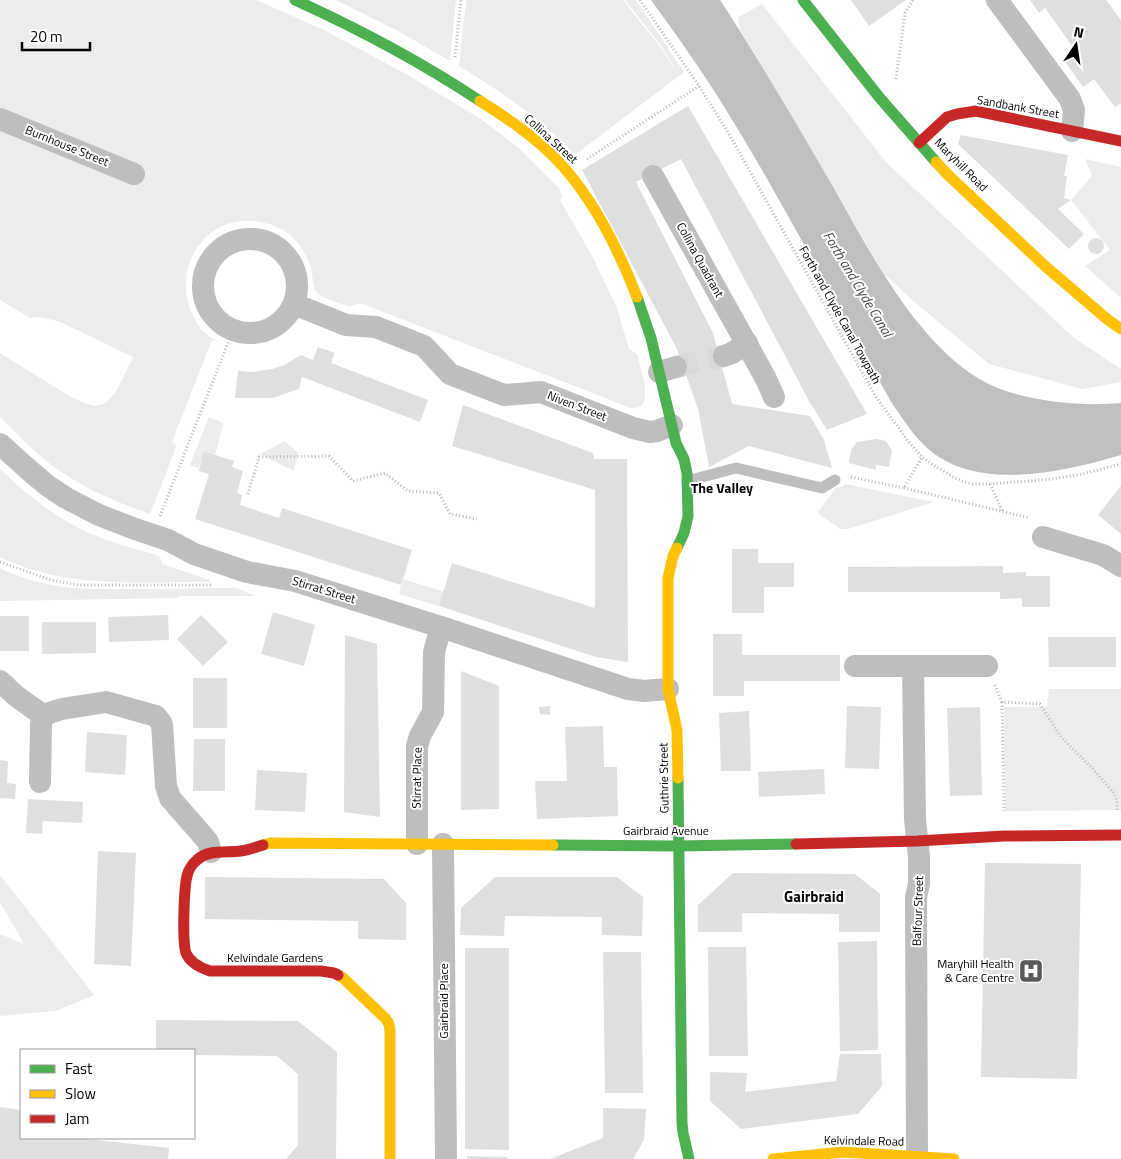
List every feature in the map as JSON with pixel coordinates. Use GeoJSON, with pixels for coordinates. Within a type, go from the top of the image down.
{"type":"FeatureCollection","features":[{"type":"Feature","properties":{"kind":"street","name":"Collina Street"},"geometry":{"type":"LineString","coordinates":[[295,0],[398,50],[465,90],[514,124],[550,154],[567,172],[596,213],[621,261],[668,370],[669,414]]}},
{"type":"Feature","properties":{"kind":"street","name":"Maryhill Road"},"geometry":{"type":"LineString","coordinates":[[802,0],[879,97],[947,174],[1045,266],[1121,329]]}},
{"type":"Feature","properties":{"kind":"street"},"geometry":{"type":"LineString","coordinates":[[996,0],[1070,99],[1074,110],[1072,131]]}},
{"type":"Feature","properties":{"kind":"street","name":"Sandbank Street"},"geometry":{"type":"LineString","coordinates":[[919,143],[947,118],[956,114],[976,111],[1121,141]]}},
{"type":"Feature","properties":{"kind":"street","name":"Burnhouse Street"},"geometry":{"type":"LineString","coordinates":[[0,119],[134,174]]}},
{"type":"Feature","properties":{"kind":"street","name":"Collina Quadrant"},"geometry":{"type":"LineString","coordinates":[[653,176],[747,344],[774,397]]}},
{"type":"Feature","properties":{"kind":"street"},"geometry":{"type":"LineString","coordinates":[[247,239],[259,240],[274,245],[289,258],[296,273],[297,289],[294,304],[283,320],[267,330],[248,334],[233,330],[220,323],[210,312],[204,298],[205,271],[210,260],[221,249],[232,243],[247,239]]}},
{"type":"Feature","properties":{"kind":"street","name":"Niven Street"},"geometry":{"type":"LineString","coordinates":[[294,304],[346,326],[376,327],[424,346],[450,374],[504,395],[541,392],[633,428],[650,432],[657,431],[669,414]]}},
{"type":"Feature","properties":{"kind":"street"},"geometry":{"type":"LineString","coordinates":[[724,356],[747,344]]}},
{"type":"Feature","properties":{"kind":"street","name":"Guthrie Street"},"geometry":{"type":"LineString","coordinates":[[669,414],[676,443],[685,464],[688,481],[687,524],[671,562],[668,578],[668,689],[670,705],[677,728],[682,1123],[689,1159]]}},
{"type":"Feature","properties":{"kind":"street","name":"Stirrat Street"},"geometry":{"type":"LineString","coordinates":[[0,444],[48,486],[66,498],[99,515],[168,540],[194,554],[252,573],[289,579],[628,689],[644,691],[668,689]]}},
{"type":"Feature","properties":{"kind":"street"},"geometry":{"type":"LineString","coordinates":[[1044,537],[1086,549],[1121,566]]}},
{"type":"Feature","properties":{"kind":"street","name":"Stirrat Place"},"geometry":{"type":"LineString","coordinates":[[417,844],[417,746],[420,736],[433,712],[434,652],[441,627]]}},
{"type":"Feature","properties":{"kind":"street"},"geometry":{"type":"LineString","coordinates":[[855,666],[987,666]]}},
{"type":"Feature","properties":{"kind":"street","name":"Balfour Street"},"geometry":{"type":"LineString","coordinates":[[913,666],[915,810],[920,872],[916,897],[917,1156]]}},
{"type":"Feature","properties":{"kind":"street"},"geometry":{"type":"LineString","coordinates":[[0,681],[16,696],[44,716]]}},
{"type":"Feature","properties":{"kind":"street"},"geometry":{"type":"LineString","coordinates":[[40,782],[41,724],[44,716],[49,713],[106,702],[156,716],[162,724],[168,795],[208,842],[211,852]]}},
{"type":"Feature","properties":{"kind":"street","name":"Gairbraid Avenue"},"geometry":{"type":"LineString","coordinates":[[211,852],[241,851],[270,843],[678,846],[917,841],[1004,836],[1119,835]]}},
{"type":"Feature","properties":{"kind":"street","name":"Gairbraid Place"},"geometry":{"type":"LineString","coordinates":[[443,844],[446,1159]]}},
{"type":"Feature","properties":{"kind":"street","name":"Kelvindale Gardens"},"geometry":{"type":"LineString","coordinates":[[211,852],[194,863],[187,876],[184,942],[187,954],[198,966],[210,971],[334,973],[349,983],[382,1014],[389,1024],[390,1031],[390,1159]]}},
{"type":"Feature","properties":{"kind":"street","name":"Kelvindale Road"},"geometry":{"type":"LineString","coordinates":[[774,1159],[843,1152],[954,1159]]}},
{"type":"Feature","properties":{"kind":"lane"},"geometry":{"type":"LineString","coordinates":[[688,481],[736,468],[822,488],[835,480]]}},
{"type":"Feature","properties":{"kind":"path"},"geometry":{"type":"LineString","coordinates":[[447,79],[454,64],[461,0]]}},
{"type":"Feature","properties":{"kind":"path","name":"Forth and Clyde Canal Towpath"},"geometry":{"type":"LineString","coordinates":[[640,0],[699,86],[729,134],[876,397],[922,457],[934,466],[962,481],[973,484],[1052,480],[1121,464]]}},
{"type":"Feature","properties":{"kind":"path"},"geometry":{"type":"LineString","coordinates":[[896,79],[905,13],[913,0]]}},
{"type":"Feature","properties":{"kind":"path"},"geometry":{"type":"LineString","coordinates":[[567,172],[699,86]]}},
{"type":"Feature","properties":{"kind":"path"},"geometry":{"type":"LineString","coordinates":[[152,535],[233,330]]}},
{"type":"Feature","properties":{"kind":"path"},"geometry":{"type":"LineString","coordinates":[[248,494],[259,457],[329,456],[353,481],[385,474],[408,491],[439,493],[450,514],[477,519]]}},
{"type":"Feature","properties":{"kind":"path"},"geometry":{"type":"LineString","coordinates":[[904,488],[922,457]]}},
{"type":"Feature","properties":{"kind":"path"},"geometry":{"type":"LineString","coordinates":[[835,480],[842,475],[1045,522],[1044,537]]}},
{"type":"Feature","properties":{"kind":"path"},"geometry":{"type":"LineString","coordinates":[[990,484],[1003,512]]}},
{"type":"Feature","properties":{"kind":"path"},"geometry":{"type":"LineString","coordinates":[[0,562],[51,580],[87,586],[229,586],[238,569]]}},
{"type":"Feature","properties":{"kind":"path"},"geometry":{"type":"LineString","coordinates":[[987,666],[1002,702],[1004,836]]}},
{"type":"Feature","properties":{"kind":"path"},"geometry":{"type":"LineString","coordinates":[[1002,702],[1040,704],[1061,737],[1114,793],[1117,801],[1119,835]]}},
{"type":"Feature","properties":{"kind":"shaded area"},"geometry":{"type":"Polygon","coordinates":[[[0,0],[256,0],[324,30],[406,74],[481,119],[520,149],[560,189],[562,196],[560,200],[591,254],[617,308],[629,349],[637,354],[645,387],[643,402],[639,407],[631,408],[360,303],[349,307],[324,297],[316,291],[311,268],[302,248],[290,235],[261,222],[241,221],[223,225],[209,235],[197,248],[189,263],[186,281],[187,299],[194,318],[204,332],[218,341],[212,340],[172,442],[177,445],[150,514],[103,496],[70,478],[36,452],[0,417],[0,353],[71,397],[95,406],[104,404],[117,390],[133,357],[60,322],[34,317],[30,318],[0,300],[0,0]]]}},
{"type":"Feature","properties":{"kind":"shaded area"},"geometry":{"type":"Polygon","coordinates":[[[336,0],[456,0],[450,61],[400,32],[336,0]]]}},
{"type":"Feature","properties":{"kind":"shaded area"},"geometry":{"type":"Polygon","coordinates":[[[466,0],[623,0],[661,48],[678,74],[662,47],[625,0],[636,0],[684,72],[575,155],[549,129],[520,106],[459,66],[466,0]]]}},
{"type":"Feature","properties":{"kind":"shaded area"},"geometry":{"type":"Polygon","coordinates":[[[762,4],[886,162],[1074,338],[1121,369],[1121,382],[1082,389],[989,364],[884,274],[740,30],[738,17],[762,4]]]}},
{"type":"Feature","properties":{"kind":"shaded area"},"geometry":{"type":"Polygon","coordinates":[[[1085,159],[1121,167],[1121,298],[1085,266],[1110,250],[1071,200],[1092,176],[1085,159]]]}},
{"type":"Feature","properties":{"kind":"shaded area"},"geometry":{"type":"Polygon","coordinates":[[[209,417],[223,423],[215,455],[203,451],[199,468],[190,465],[209,417]]]}},
{"type":"Feature","properties":{"kind":"shaded area"},"geometry":{"type":"Polygon","coordinates":[[[285,441],[298,453],[294,471],[260,454],[285,441]]]}},
{"type":"Feature","properties":{"kind":"shaded area"},"geometry":{"type":"Polygon","coordinates":[[[0,469],[39,503],[72,524],[101,538],[159,556],[162,564],[210,580],[210,582],[129,583],[76,579],[25,567],[0,557],[0,469]]]}},
{"type":"Feature","properties":{"kind":"shaded area"},"geometry":{"type":"Polygon","coordinates":[[[845,484],[934,502],[848,529],[841,529],[817,513],[836,488],[842,487],[845,484]]]}},
{"type":"Feature","properties":{"kind":"shaded area"},"geometry":{"type":"Polygon","coordinates":[[[0,568],[35,581],[69,588],[237,588],[255,596],[0,601],[0,568]]]}},
{"type":"Feature","properties":{"kind":"shaded area"},"geometry":{"type":"Polygon","coordinates":[[[403,579],[444,592],[439,606],[399,594],[403,579]]]}},
{"type":"Feature","properties":{"kind":"shaded area"},"geometry":{"type":"Polygon","coordinates":[[[1049,689],[1121,689],[1121,810],[1005,811],[1004,707],[1047,707],[1049,689]]]}},
{"type":"Feature","properties":{"kind":"shaded area"},"geometry":{"type":"Polygon","coordinates":[[[0,875],[94,995],[56,1011],[0,1016],[0,934],[24,944],[0,902],[0,875]]]}},
{"type":"Feature","properties":{"kind":"water","name":"Forth and Clyde Canal"},"geometry":{"type":"Polygon","coordinates":[[[651,0],[720,0],[828,178],[875,261],[893,289],[933,341],[956,362],[981,380],[1012,393],[1030,398],[1068,403],[1121,403],[1121,455],[1047,472],[1020,475],[994,474],[969,470],[946,461],[926,447],[912,432],[893,405],[726,110],[651,0]]]}},
{"type":"Feature","properties":{"kind":"building"},"geometry":{"type":"Polygon","coordinates":[[[851,0],[906,0],[869,26],[851,0]]]}},
{"type":"Feature","properties":{"kind":"building"},"geometry":{"type":"Polygon","coordinates":[[[1030,0],[1106,0],[1121,20],[1121,103],[1115,107],[1094,79],[1083,87],[1063,59],[1075,50],[1045,8],[1039,13],[1030,0]]]}},
{"type":"Feature","properties":{"kind":"building"},"geometry":{"type":"Polygon","coordinates":[[[688,106],[867,414],[827,430],[809,401],[681,159],[636,182],[713,333],[732,404],[810,416],[824,440],[832,468],[749,446],[709,467],[698,409],[677,349],[582,170],[688,106]]]}},
{"type":"Feature","properties":{"kind":"building"},"geometry":{"type":"Polygon","coordinates":[[[961,135],[1068,155],[1064,176],[1067,176],[1064,198],[1071,200],[1058,209],[1084,234],[1069,249],[958,144],[961,135]]]}},
{"type":"Feature","properties":{"kind":"building"},"geometry":{"type":"Polygon","coordinates":[[[1096,238],[1104,246],[1096,254],[1088,246],[1096,238]]]}},
{"type":"Feature","properties":{"kind":"building"},"geometry":{"type":"Polygon","coordinates":[[[318,347],[335,353],[331,363],[428,400],[420,422],[302,377],[299,389],[272,398],[235,398],[238,371],[252,372],[272,369],[284,365],[301,355],[313,360],[318,347]]]}},
{"type":"Feature","properties":{"kind":"building"},"geometry":{"type":"Polygon","coordinates":[[[463,405],[593,453],[594,459],[627,459],[628,662],[596,657],[439,606],[452,563],[595,608],[595,490],[452,446],[463,405]]]}},
{"type":"Feature","properties":{"kind":"building"},"geometry":{"type":"Polygon","coordinates":[[[876,439],[886,441],[892,451],[889,467],[876,465],[876,470],[849,463],[851,450],[857,442],[876,439]]]}},
{"type":"Feature","properties":{"kind":"building"},"geometry":{"type":"Polygon","coordinates":[[[203,451],[234,461],[232,467],[243,471],[237,493],[242,495],[240,505],[279,518],[282,508],[412,550],[401,585],[195,519],[209,474],[199,471],[203,451]]]}},
{"type":"Feature","properties":{"kind":"building"},"geometry":{"type":"Polygon","coordinates":[[[1121,486],[1121,534],[1098,515],[1121,486]]]}},
{"type":"Feature","properties":{"kind":"building"},"geometry":{"type":"Polygon","coordinates":[[[732,549],[758,549],[758,563],[794,563],[794,587],[764,587],[764,613],[732,613],[732,549]]]}},
{"type":"Feature","properties":{"kind":"building"},"geometry":{"type":"Polygon","coordinates":[[[1003,566],[1003,573],[1026,572],[1026,576],[1050,576],[1050,607],[1022,607],[1022,598],[1000,599],[1000,592],[848,592],[848,567],[1003,566]]]}},
{"type":"Feature","properties":{"kind":"building"},"geometry":{"type":"Polygon","coordinates":[[[273,612],[315,625],[304,666],[261,654],[273,612]]]}},
{"type":"Feature","properties":{"kind":"building"},"geometry":{"type":"Polygon","coordinates":[[[168,615],[169,640],[109,642],[108,617],[168,615]]]}},
{"type":"Feature","properties":{"kind":"building"},"geometry":{"type":"Polygon","coordinates":[[[201,615],[228,642],[203,666],[177,639],[201,615]]]}},
{"type":"Feature","properties":{"kind":"building"},"geometry":{"type":"Polygon","coordinates":[[[0,616],[29,616],[29,651],[0,651],[0,616]]]}},
{"type":"Feature","properties":{"kind":"building"},"geometry":{"type":"Polygon","coordinates":[[[42,622],[96,622],[96,653],[42,654],[42,622]]]}},
{"type":"Feature","properties":{"kind":"building"},"geometry":{"type":"Polygon","coordinates":[[[713,634],[742,634],[742,655],[840,655],[840,681],[744,681],[744,696],[713,696],[713,634]]]}},
{"type":"Feature","properties":{"kind":"building"},"geometry":{"type":"Polygon","coordinates":[[[345,635],[377,644],[380,817],[344,812],[345,635]]]}},
{"type":"Feature","properties":{"kind":"building"},"geometry":{"type":"Polygon","coordinates":[[[1048,637],[1116,637],[1116,667],[1049,667],[1048,637]]]}},
{"type":"Feature","properties":{"kind":"building"},"geometry":{"type":"Polygon","coordinates":[[[461,671],[499,686],[499,809],[461,810],[461,671]]]}},
{"type":"Feature","properties":{"kind":"building"},"geometry":{"type":"Polygon","coordinates":[[[193,678],[227,678],[227,728],[193,728],[193,678]]]}},
{"type":"Feature","properties":{"kind":"building"},"geometry":{"type":"Polygon","coordinates":[[[550,706],[550,715],[540,714],[539,707],[550,706]]]}},
{"type":"Feature","properties":{"kind":"building"},"geometry":{"type":"Polygon","coordinates":[[[847,706],[881,707],[879,769],[845,768],[847,706]]]}},
{"type":"Feature","properties":{"kind":"building"},"geometry":{"type":"Polygon","coordinates":[[[980,707],[982,795],[950,796],[947,708],[980,707]]]}},
{"type":"Feature","properties":{"kind":"building"},"geometry":{"type":"Polygon","coordinates":[[[749,711],[751,771],[721,771],[719,713],[749,711]]]}},
{"type":"Feature","properties":{"kind":"building"},"geometry":{"type":"Polygon","coordinates":[[[603,726],[604,767],[617,767],[618,816],[537,819],[535,781],[567,781],[565,727],[603,726]]]}},
{"type":"Feature","properties":{"kind":"building"},"geometry":{"type":"Polygon","coordinates":[[[87,732],[127,735],[125,775],[85,772],[87,732]]]}},
{"type":"Feature","properties":{"kind":"building"},"geometry":{"type":"Polygon","coordinates":[[[194,739],[225,739],[225,791],[193,791],[194,739]]]}},
{"type":"Feature","properties":{"kind":"building"},"geometry":{"type":"Polygon","coordinates":[[[0,760],[8,761],[7,783],[16,784],[15,799],[0,798],[0,760]]]}},
{"type":"Feature","properties":{"kind":"building"},"geometry":{"type":"Polygon","coordinates":[[[824,769],[825,794],[759,797],[758,772],[824,769]]]}},
{"type":"Feature","properties":{"kind":"building"},"geometry":{"type":"Polygon","coordinates":[[[257,770],[307,773],[305,812],[255,810],[257,770]]]}},
{"type":"Feature","properties":{"kind":"building"},"geometry":{"type":"Polygon","coordinates":[[[28,799],[83,802],[82,823],[43,821],[42,834],[26,833],[28,799]]]}},
{"type":"Feature","properties":{"kind":"building"},"geometry":{"type":"Polygon","coordinates":[[[98,851],[136,853],[131,966],[94,964],[98,851]]]}},
{"type":"Feature","properties":{"kind":"building","name":"Maryhill Health & Care Centre"},"geometry":{"type":"Polygon","coordinates":[[[985,863],[1081,864],[1077,1079],[981,1077],[985,863]]]}},
{"type":"Feature","properties":{"kind":"building"},"geometry":{"type":"Polygon","coordinates":[[[733,873],[855,874],[880,894],[880,932],[839,932],[839,914],[742,913],[742,932],[698,932],[698,905],[733,873]]]}},
{"type":"Feature","properties":{"kind":"building"},"geometry":{"type":"Polygon","coordinates":[[[205,877],[384,879],[406,903],[406,940],[358,939],[358,921],[205,919],[205,877]]]}},
{"type":"Feature","properties":{"kind":"building"},"geometry":{"type":"Polygon","coordinates":[[[495,877],[617,877],[643,897],[642,936],[602,935],[602,917],[505,916],[504,936],[460,935],[461,908],[495,877]]]}},
{"type":"Feature","properties":{"kind":"building"},"geometry":{"type":"Polygon","coordinates":[[[877,941],[878,1050],[840,1051],[838,942],[877,941]]]}},
{"type":"Feature","properties":{"kind":"building"},"geometry":{"type":"Polygon","coordinates":[[[708,947],[746,947],[748,1056],[709,1056],[708,947]]]}},
{"type":"Feature","properties":{"kind":"building"},"geometry":{"type":"Polygon","coordinates":[[[465,948],[509,948],[509,1150],[465,1149],[465,948]]]}},
{"type":"Feature","properties":{"kind":"building"},"geometry":{"type":"Polygon","coordinates":[[[603,952],[641,952],[643,1093],[605,1093],[603,952]]]}},
{"type":"Feature","properties":{"kind":"building"},"geometry":{"type":"Polygon","coordinates":[[[156,1020],[298,1021],[337,1052],[336,1159],[286,1159],[298,1145],[298,1074],[277,1056],[195,1055],[195,1049],[156,1049],[156,1020]]]}},
{"type":"Feature","properties":{"kind":"building"},"geometry":{"type":"Polygon","coordinates":[[[840,1054],[881,1054],[882,1086],[858,1114],[741,1129],[710,1101],[710,1072],[747,1073],[745,1092],[836,1081],[840,1054]]]}},
{"type":"Feature","properties":{"kind":"building"},"geometry":{"type":"Polygon","coordinates":[[[0,1107],[20,1110],[20,1139],[88,1139],[169,1148],[168,1159],[0,1159],[0,1107]]]}},
{"type":"Feature","properties":{"kind":"building"},"geometry":{"type":"Polygon","coordinates":[[[603,1108],[646,1109],[644,1140],[633,1159],[550,1159],[603,1138],[603,1108]]]}},
{"type":"Feature","properties":{"kind":"building"},"geometry":{"type":"Polygon","coordinates":[[[467,1156],[507,1157],[507,1159],[467,1159],[467,1156]]]}},
{"type":"Feature","properties":{"kind":"tunnel"},"geometry":{"type":"LineString","coordinates":[[676,367],[724,356]]}},
{"type":"Feature","properties":{"kind":"traffic: fast"},"geometry":{"type":"LineString","coordinates":[[295,0],[389,47],[480,101]]}},
{"type":"Feature","properties":{"kind":"traffic: fast"},"geometry":{"type":"LineString","coordinates":[[803,0],[879,97],[936,162]]}},
{"type":"Feature","properties":{"kind":"traffic: fast"},"geometry":{"type":"LineString","coordinates":[[637,297],[651,338],[676,443],[684,459],[687,473],[688,516],[684,533],[677,548]]}},
{"type":"Feature","properties":{"kind":"traffic: fast"},"geometry":{"type":"LineString","coordinates":[[678,778],[682,1123],[689,1159]]}},
{"type":"Feature","properties":{"kind":"traffic: fast"},"geometry":{"type":"LineString","coordinates":[[553,845],[678,846],[796,844]]}},
{"type":"Feature","properties":{"kind":"traffic: slow"},"geometry":{"type":"LineString","coordinates":[[480,101],[510,121],[548,151],[582,190],[613,242],[637,297]]}},
{"type":"Feature","properties":{"kind":"traffic: slow"},"geometry":{"type":"LineString","coordinates":[[936,162],[1045,266],[1121,329]]}},
{"type":"Feature","properties":{"kind":"traffic: slow"},"geometry":{"type":"LineString","coordinates":[[677,548],[673,556],[668,578],[668,689],[677,730],[678,778]]}},
{"type":"Feature","properties":{"kind":"traffic: slow"},"geometry":{"type":"LineString","coordinates":[[263,845],[270,843],[553,845]]}},
{"type":"Feature","properties":{"kind":"traffic: slow"},"geometry":{"type":"LineString","coordinates":[[338,975],[386,1019],[389,1024],[390,1159]]}},
{"type":"Feature","properties":{"kind":"traffic: slow"},"geometry":{"type":"LineString","coordinates":[[773,1159],[843,1152],[954,1159]]}},
{"type":"Feature","properties":{"kind":"traffic: jam"},"geometry":{"type":"LineString","coordinates":[[919,143],[947,117],[976,111],[1121,141]]}},
{"type":"Feature","properties":{"kind":"traffic: jam"},"geometry":{"type":"LineString","coordinates":[[796,844],[917,841],[1004,836],[1121,835]]}},
{"type":"Feature","properties":{"kind":"traffic: jam"},"geometry":{"type":"LineString","coordinates":[[263,845],[244,851],[207,854],[195,862],[189,870],[184,903],[184,938],[188,957],[196,965],[210,971],[321,971],[338,975]]}},
{"type":"Feature","properties":{"kind":"place","name":"Maryhill Health & Care Centre"},"geometry":{"type":"Point","coordinates":[1031,971]}},
{"type":"Feature","properties":{"kind":"district","name":"The Valley"},"geometry":{"type":"Point","coordinates":[722,488]}},
{"type":"Feature","properties":{"kind":"district","name":"Gairbraid"},"geometry":{"type":"Point","coordinates":[814,897]}}]}
